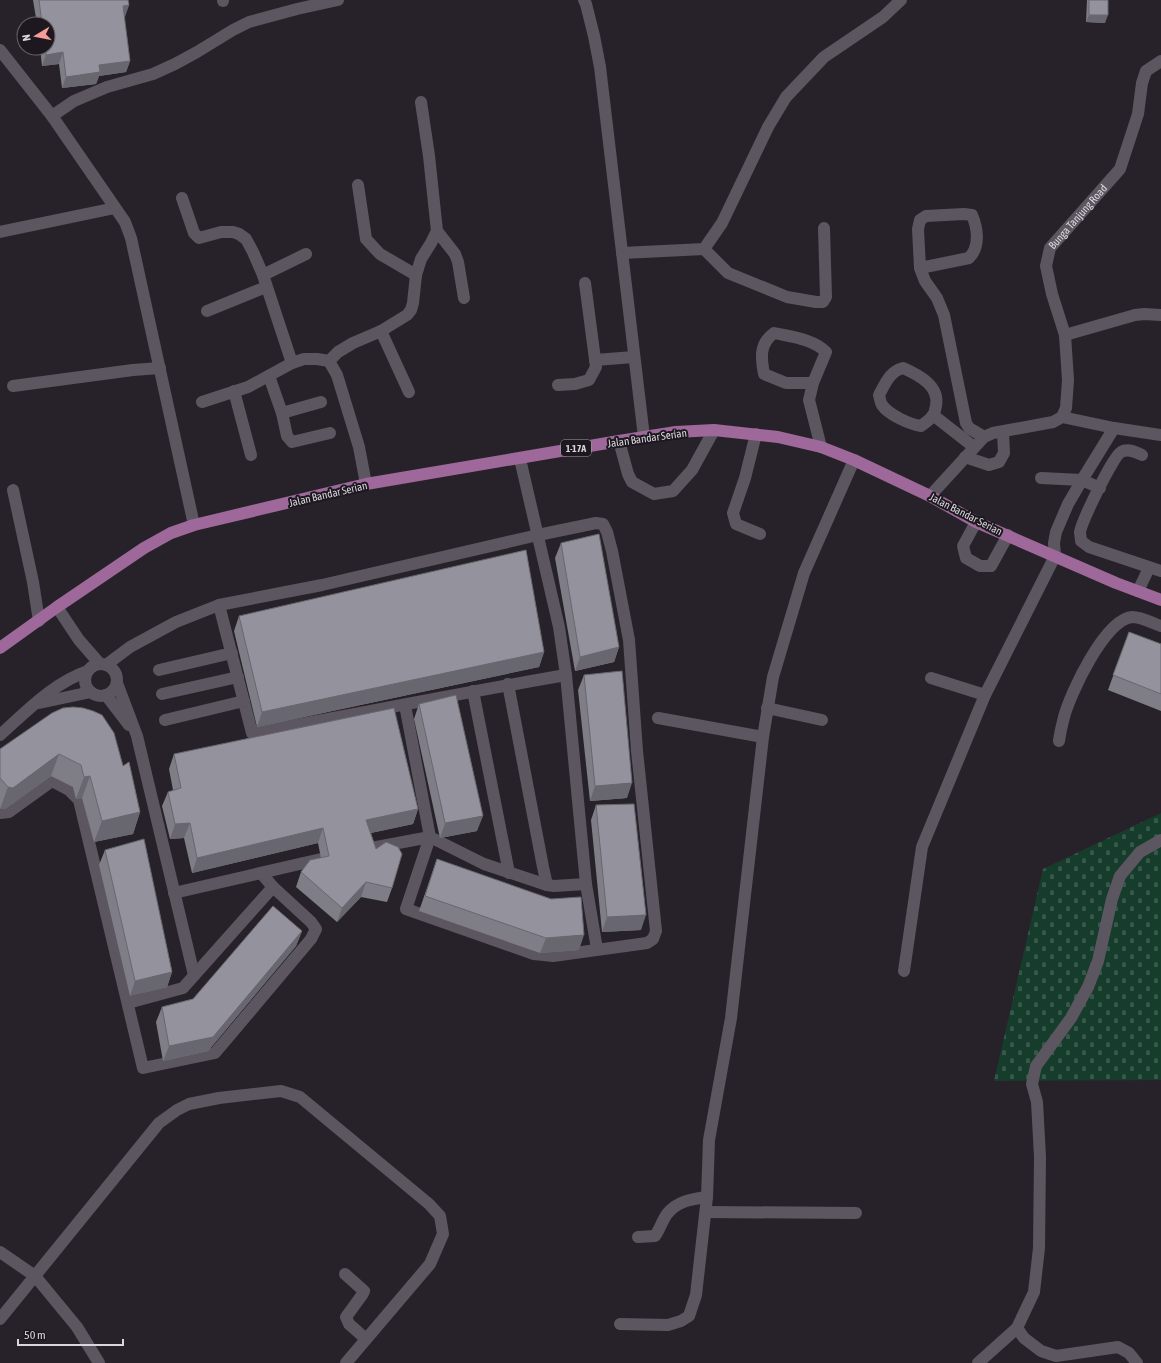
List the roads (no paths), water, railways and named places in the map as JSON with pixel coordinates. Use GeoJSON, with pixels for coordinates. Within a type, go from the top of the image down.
{"type":"FeatureCollection","features":[{"type":"Feature","properties":{"kind":"main road","name":"Jalan Bandar Serian"},"geometry":{"type":"LineString","coordinates":[[0,648],[144,548],[171,533],[194,525],[366,484],[676,432],[714,430],[778,437],[821,447],[854,460],[930,496],[976,522],[1161,600]]}},
{"type":"Feature","properties":{"kind":"street"},"geometry":{"type":"LineString","coordinates":[[52,116],[74,101],[108,87],[153,74],[175,64],[249,22],[338,0]]}},
{"type":"Feature","properties":{"kind":"street"},"geometry":{"type":"LineString","coordinates":[[584,0],[594,36],[598,59],[644,437]]}},
{"type":"Feature","properties":{"kind":"street"},"geometry":{"type":"LineString","coordinates":[[704,249],[722,223],[768,127],[786,97],[824,57],[883,16],[901,0]]}},
{"type":"Feature","properties":{"kind":"street"},"geometry":{"type":"LineString","coordinates":[[0,51],[52,116],[125,222],[131,238],[194,525]]}},
{"type":"Feature","properties":{"kind":"street","name":"Bunga Tanjung Road"},"geometry":{"type":"LineString","coordinates":[[1062,417],[1066,408],[1068,380],[1065,335],[1052,294],[1046,266],[1050,248],[1120,169],[1138,114],[1142,83],[1146,72],[1161,61]]}},
{"type":"Feature","properties":{"kind":"street"},"geometry":{"type":"LineString","coordinates":[[421,102],[429,156],[437,231],[455,254],[458,262],[464,298]]}},
{"type":"Feature","properties":{"kind":"street"},"geometry":{"type":"LineString","coordinates":[[358,185],[366,239],[380,254],[416,275]]}},
{"type":"Feature","properties":{"kind":"street"},"geometry":{"type":"LineString","coordinates":[[182,198],[194,233],[199,238],[221,232],[233,232],[246,239],[263,275],[292,364]]}},
{"type":"Feature","properties":{"kind":"street"},"geometry":{"type":"LineString","coordinates":[[0,232],[116,208]]}},
{"type":"Feature","properties":{"kind":"street"},"geometry":{"type":"LineString","coordinates":[[920,268],[969,258],[974,253],[977,246],[975,222],[972,215],[926,216],[920,220],[918,229],[920,268],[925,281],[937,298],[944,315],[966,424],[968,428],[984,437]]}},
{"type":"Feature","properties":{"kind":"street"},"geometry":{"type":"LineString","coordinates":[[622,253],[704,249],[728,273],[787,297],[823,302],[826,297],[824,228]]}},
{"type":"Feature","properties":{"kind":"street"},"geometry":{"type":"LineString","coordinates":[[329,362],[338,352],[353,343],[381,331],[406,315],[411,310],[416,275],[421,259],[437,231]]}},
{"type":"Feature","properties":{"kind":"street"},"geometry":{"type":"LineString","coordinates":[[263,275],[306,254]]}},
{"type":"Feature","properties":{"kind":"street"},"geometry":{"type":"LineString","coordinates":[[558,385],[574,384],[588,380],[596,367],[586,283]]}},
{"type":"Feature","properties":{"kind":"street"},"geometry":{"type":"LineString","coordinates":[[207,311],[266,287]]}},
{"type":"Feature","properties":{"kind":"street"},"geometry":{"type":"LineString","coordinates":[[1065,335],[1135,315],[1161,315]]}},
{"type":"Feature","properties":{"kind":"street"},"geometry":{"type":"LineString","coordinates":[[381,331],[409,392]]}},
{"type":"Feature","properties":{"kind":"street"},"geometry":{"type":"LineString","coordinates":[[813,383],[786,383],[764,374],[761,356],[767,338],[774,333],[806,340],[819,345],[826,352],[813,383],[809,400],[821,447]]}},
{"type":"Feature","properties":{"kind":"street"},"geometry":{"type":"LineString","coordinates":[[595,360],[634,357]]}},
{"type":"Feature","properties":{"kind":"street"},"geometry":{"type":"LineString","coordinates":[[202,402],[248,387],[304,359],[318,359],[329,362],[337,375],[359,447],[366,484]]}},
{"type":"Feature","properties":{"kind":"street"},"geometry":{"type":"LineString","coordinates":[[13,386],[133,370],[160,368]]}},
{"type":"Feature","properties":{"kind":"street"},"geometry":{"type":"LineString","coordinates":[[903,368],[914,372],[930,385],[934,390],[937,401],[934,415],[922,426],[916,425],[895,416],[881,404],[879,395],[892,374],[903,368]]}},
{"type":"Feature","properties":{"kind":"street"},"geometry":{"type":"LineString","coordinates":[[269,376],[282,412],[288,436],[292,442],[330,432]]}},
{"type":"Feature","properties":{"kind":"street"},"geometry":{"type":"LineString","coordinates":[[234,391],[251,455]]}},
{"type":"Feature","properties":{"kind":"street"},"geometry":{"type":"LineString","coordinates":[[282,412],[321,402]]}},
{"type":"Feature","properties":{"kind":"street"},"geometry":{"type":"LineString","coordinates":[[934,415],[974,448]]}},
{"type":"Feature","properties":{"kind":"street"},"geometry":{"type":"LineString","coordinates":[[930,496],[984,437],[993,434],[1053,422],[1062,417],[1114,428],[1161,435]]}},
{"type":"Feature","properties":{"kind":"street"},"geometry":{"type":"LineString","coordinates":[[904,971],[922,847],[985,696],[1054,556],[1056,532],[1068,504],[1114,428]]}},
{"type":"Feature","properties":{"kind":"street"},"geometry":{"type":"LineString","coordinates":[[619,441],[628,474],[632,482],[654,494],[673,491],[692,470],[714,430]]}},
{"type":"Feature","properties":{"kind":"street"},"geometry":{"type":"LineString","coordinates":[[965,457],[989,465],[999,462],[1004,453],[1003,432]]}},
{"type":"Feature","properties":{"kind":"street"},"geometry":{"type":"LineString","coordinates":[[756,434],[745,478],[733,513],[736,524],[760,534]]}},
{"type":"Feature","properties":{"kind":"street"},"geometry":{"type":"LineString","coordinates":[[1142,455],[1134,451],[1127,450],[1121,452],[1114,460],[1083,523],[1080,532],[1081,541],[1089,547],[1161,571]]}},
{"type":"Feature","properties":{"kind":"street"},"geometry":{"type":"LineString","coordinates":[[520,458],[559,627],[566,674],[586,884],[597,949]]}},
{"type":"Feature","properties":{"kind":"street"},"geometry":{"type":"LineString","coordinates":[[620,1324],[668,1325],[681,1321],[689,1316],[696,1295],[706,1212],[709,1140],[732,1018],[763,737],[773,677],[804,573],[854,460]]}},
{"type":"Feature","properties":{"kind":"street"},"geometry":{"type":"LineString","coordinates":[[1041,478],[1082,480],[1100,488]]}},
{"type":"Feature","properties":{"kind":"street"},"geometry":{"type":"LineString","coordinates":[[13,490],[39,621]]}},
{"type":"Feature","properties":{"kind":"street"},"geometry":{"type":"LineString","coordinates":[[976,522],[963,546],[966,558],[980,566],[991,566],[1008,535]]}},
{"type":"Feature","properties":{"kind":"street"},"geometry":{"type":"LineString","coordinates":[[103,671],[113,691],[106,695],[95,695],[91,692],[86,682],[86,676],[103,671],[130,647],[176,622],[219,605],[322,586],[538,535],[596,523],[603,524],[607,532],[612,551],[629,640],[637,751],[656,931],[653,939],[647,943],[553,956],[534,954],[406,909],[430,837],[405,705]]}},
{"type":"Feature","properties":{"kind":"street"},"geometry":{"type":"LineString","coordinates":[[1138,591],[1149,568]]}},
{"type":"Feature","properties":{"kind":"street"},"geometry":{"type":"LineString","coordinates":[[219,605],[252,733],[566,674]]}},
{"type":"Feature","properties":{"kind":"street"},"geometry":{"type":"LineString","coordinates":[[57,607],[103,671],[137,736],[194,975]]}},
{"type":"Feature","properties":{"kind":"street"},"geometry":{"type":"LineString","coordinates":[[1059,741],[1064,716],[1078,680],[1104,636],[1117,623],[1132,617],[1161,626]]}},
{"type":"Feature","properties":{"kind":"street"},"geometry":{"type":"LineString","coordinates":[[159,670],[232,653]]}},
{"type":"Feature","properties":{"kind":"street"},"geometry":{"type":"LineString","coordinates":[[0,735],[55,687],[76,675],[103,671]]}},
{"type":"Feature","properties":{"kind":"street"},"geometry":{"type":"LineString","coordinates":[[162,694],[238,677]]}},
{"type":"Feature","properties":{"kind":"street"},"geometry":{"type":"LineString","coordinates":[[930,678],[985,696]]}},
{"type":"Feature","properties":{"kind":"street"},"geometry":{"type":"LineString","coordinates":[[508,684],[547,885]]}},
{"type":"Feature","properties":{"kind":"street"},"geometry":{"type":"LineString","coordinates":[[473,691],[509,873]]}},
{"type":"Feature","properties":{"kind":"street"},"geometry":{"type":"LineString","coordinates":[[36,704],[91,692]]}},
{"type":"Feature","properties":{"kind":"street"},"geometry":{"type":"LineString","coordinates":[[106,695],[137,736]]}},
{"type":"Feature","properties":{"kind":"street"},"geometry":{"type":"LineString","coordinates":[[165,720],[244,701]]}},
{"type":"Feature","properties":{"kind":"street"},"geometry":{"type":"LineString","coordinates":[[768,708],[822,720]]}},
{"type":"Feature","properties":{"kind":"street"},"geometry":{"type":"LineString","coordinates":[[658,718],[763,737]]}},
{"type":"Feature","properties":{"kind":"street"},"geometry":{"type":"LineString","coordinates":[[0,812],[9,812],[52,781],[69,790],[80,800],[143,1068],[215,1053],[311,940],[316,929],[311,922],[273,887],[261,873]]}},
{"type":"Feature","properties":{"kind":"street"},"geometry":{"type":"LineString","coordinates":[[366,849],[430,837],[484,864],[547,885],[586,884]]}},
{"type":"Feature","properties":{"kind":"street"},"geometry":{"type":"LineString","coordinates":[[978,1363],[1017,1328],[1034,1292],[1039,1248],[1040,1157],[1037,1102],[1032,1084],[1036,1066],[1071,1018],[1088,987],[1098,961],[1112,899],[1120,876],[1140,852],[1161,840]]}},
{"type":"Feature","properties":{"kind":"street"},"geometry":{"type":"LineString","coordinates":[[174,893],[321,859]]}},
{"type":"Feature","properties":{"kind":"street"},"geometry":{"type":"LineString","coordinates":[[128,1003],[183,988],[273,887]]}},
{"type":"Feature","properties":{"kind":"street"},"geometry":{"type":"LineString","coordinates":[[0,1319],[159,1123],[177,1110],[189,1104],[219,1098],[281,1092],[300,1096],[429,1204],[440,1216],[443,1234],[430,1264],[346,1363]]}},
{"type":"Feature","properties":{"kind":"street"},"geometry":{"type":"LineString","coordinates":[[638,1236],[655,1236],[667,1214],[674,1207],[689,1199],[707,1197]]}},
{"type":"Feature","properties":{"kind":"street"},"geometry":{"type":"LineString","coordinates":[[706,1212],[856,1213]]}},
{"type":"Feature","properties":{"kind":"street"},"geometry":{"type":"LineString","coordinates":[[0,1252],[35,1276],[77,1327],[99,1363]]}},
{"type":"Feature","properties":{"kind":"street"},"geometry":{"type":"LineString","coordinates":[[345,1274],[364,1291],[346,1317],[349,1324],[366,1339]]}},
{"type":"Feature","properties":{"kind":"street"},"geometry":{"type":"LineString","coordinates":[[1017,1328],[1024,1338],[1041,1351],[1056,1356],[1118,1347],[1129,1353],[1137,1363]]}}]}
